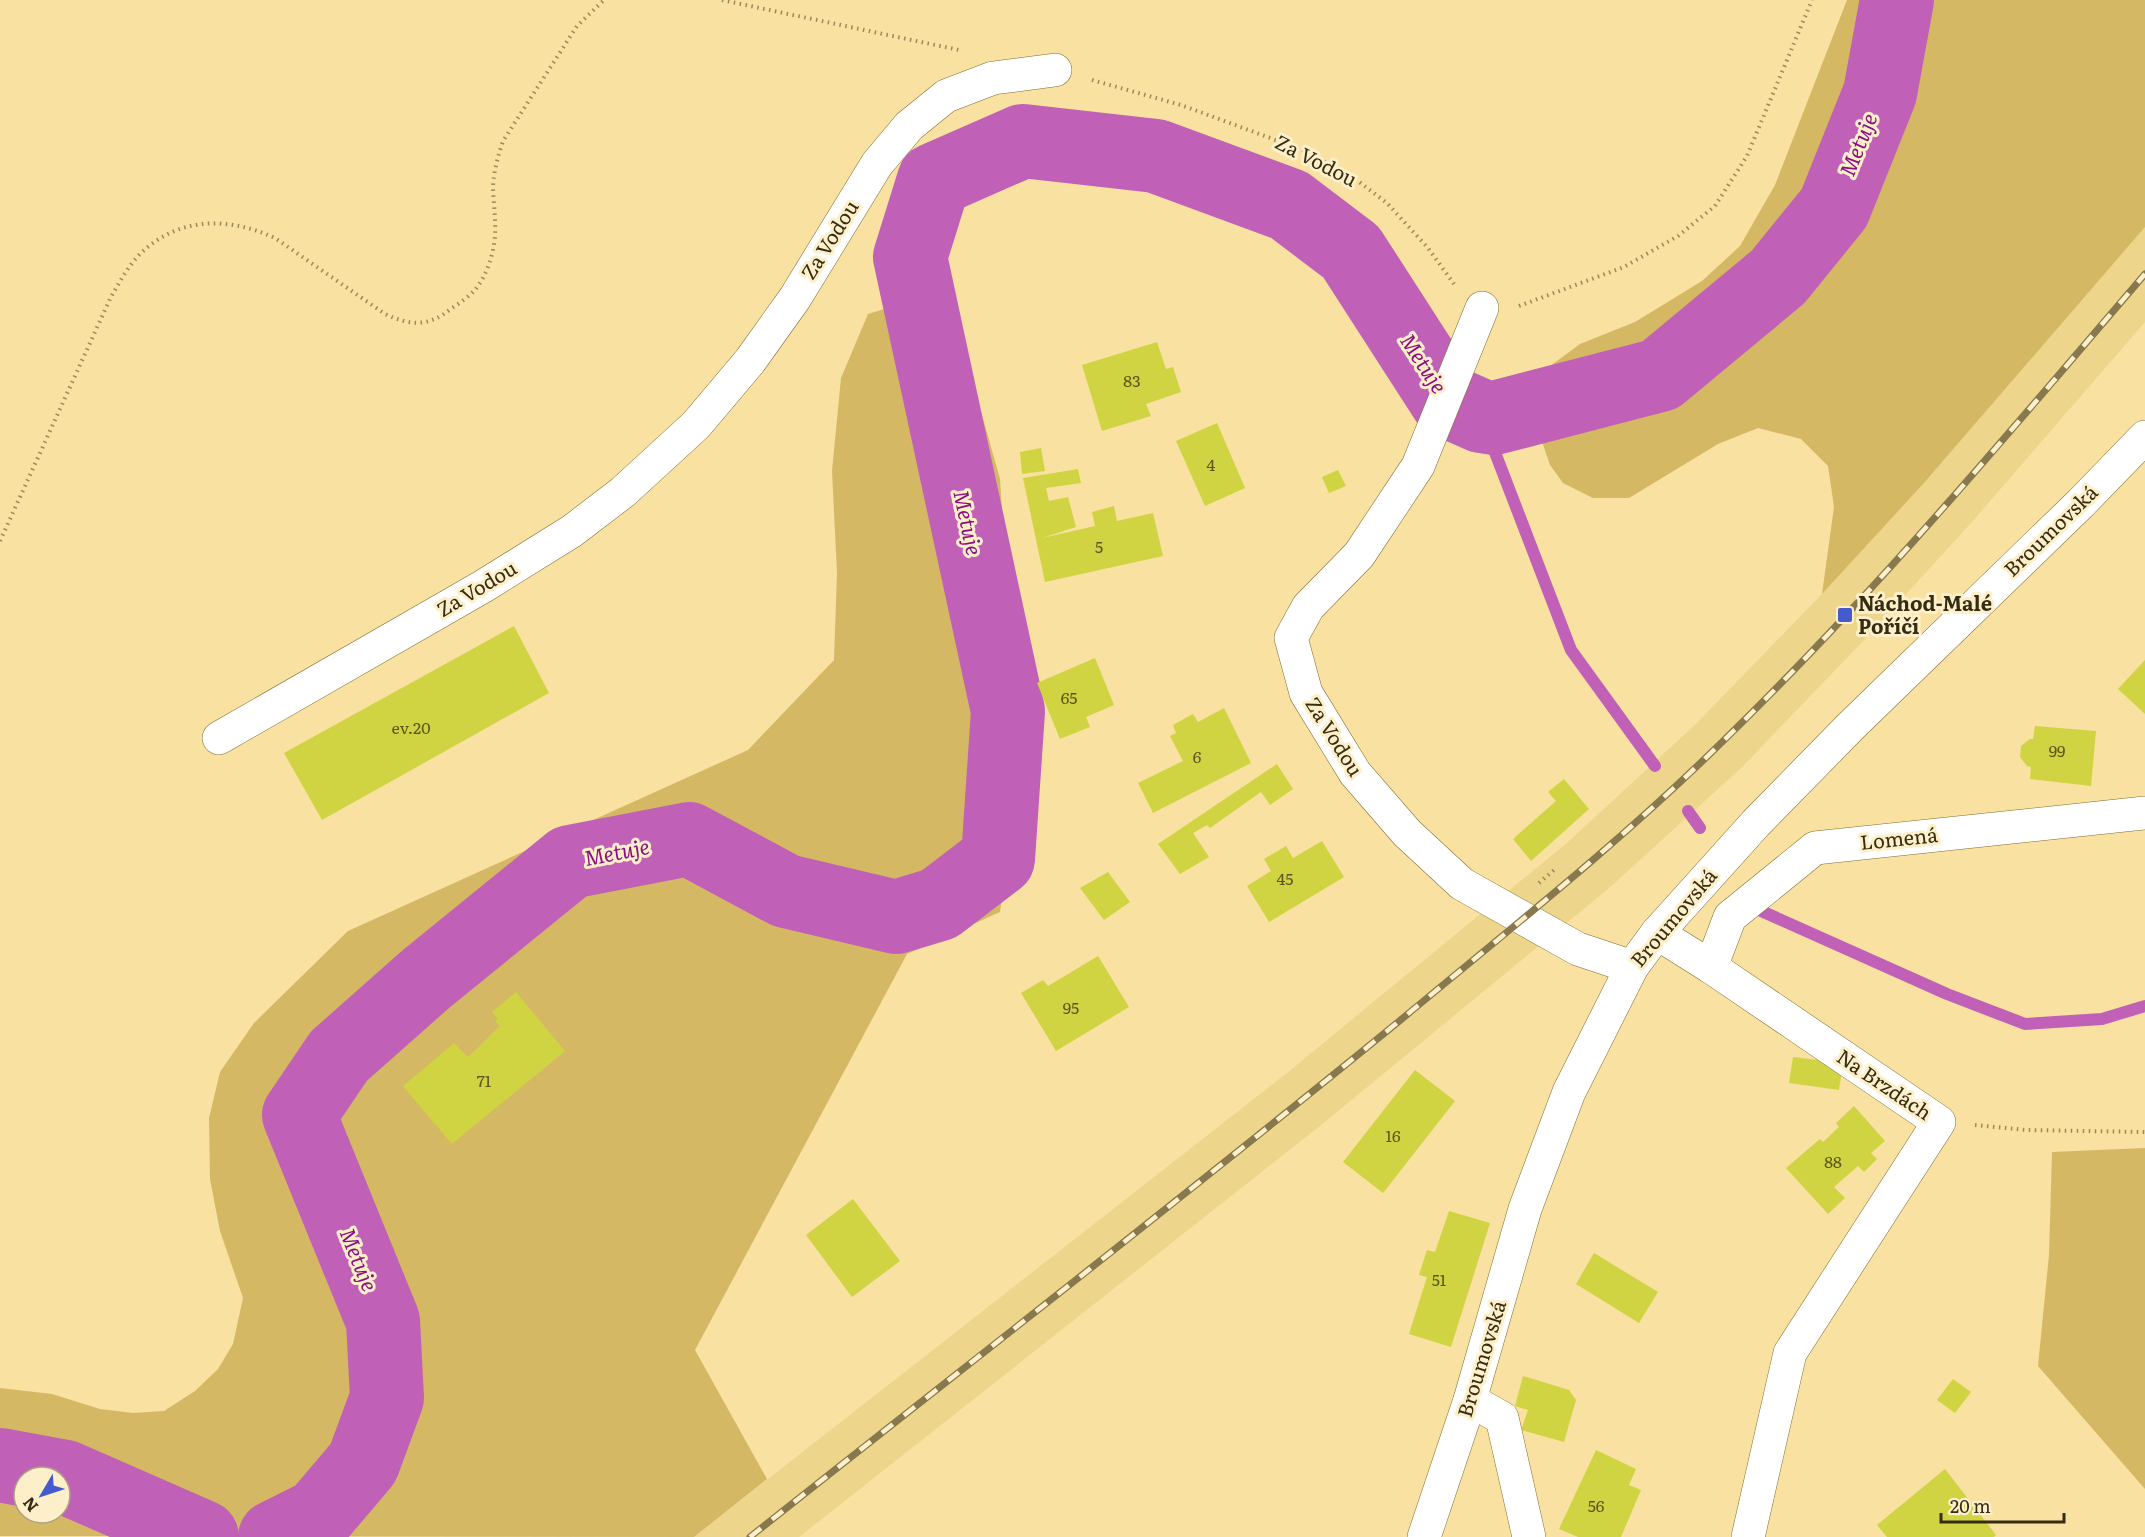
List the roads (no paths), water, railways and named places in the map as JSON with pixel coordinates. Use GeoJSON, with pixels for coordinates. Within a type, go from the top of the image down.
{"type":"FeatureCollection","features":[{"type":"Feature","properties":{"kind":"street","name":"Za Vodou"},"geometry":{"type":"LineString","coordinates":[[219,738],[492,580],[572,531],[623,492],[696,425],[750,361],[795,297],[877,164],[909,126],[946,96],[993,78],[1055,70]]}},
{"type":"Feature","properties":{"kind":"street","name":"Za Vodou"},"geometry":{"type":"LineString","coordinates":[[1482,308],[1419,466],[1359,555],[1308,607],[1291,638],[1305,693],[1355,773],[1407,833],[1462,884],[1578,949],[1632,967]]}},
{"type":"Feature","properties":{"kind":"street","name":"Broumovská"},"geometry":{"type":"LineString","coordinates":[[1424,1537],[1470,1400],[1533,1187],[1569,1092],[1632,967],[1657,933],[1756,823],[1850,726],[2081,503],[2145,437]]}},
{"type":"Feature","properties":{"kind":"street","name":"Lomená"},"geometry":{"type":"LineString","coordinates":[[1711,967],[1730,917],[1815,848],[2145,813]]}},
{"type":"Feature","properties":{"kind":"street","name":"Na Brzdách"},"geometry":{"type":"LineString","coordinates":[[1657,933],[1711,967],[1939,1122],[1790,1353],[1748,1537]]}},
{"type":"Feature","properties":{"kind":"street"},"geometry":{"type":"LineString","coordinates":[[1470,1400],[1502,1418],[1528,1537]]}},
{"type":"Feature","properties":{"kind":"waterway","name":"Metuje"},"geometry":{"type":"LineString","coordinates":[[275,1537],[319,1515],[363,1463],[387,1398],[383,1321],[299,1115],[339,1056],[426,979],[570,862],[689,839],[786,891],[896,917],[939,904],[998,859],[1008,711],[910,257],[934,180],[1023,141],[1156,156],[1289,205],[1351,252],[1447,401],[1481,416],[1494,418],[1660,375],[1778,277],[1834,208],[1880,93],[1897,0]]}},
{"type":"Feature","properties":{"kind":"waterway"},"geometry":{"type":"LineString","coordinates":[[1481,416],[1571,650],[1655,766]]}},
{"type":"Feature","properties":{"kind":"waterway"},"geometry":{"type":"LineString","coordinates":[[1688,811],[1700,828]]}},
{"type":"Feature","properties":{"kind":"waterway"},"geometry":{"type":"LineString","coordinates":[[1759,910],[1947,994],[2025,1024],[2102,1019],[2145,1006]]}},
{"type":"Feature","properties":{"kind":"waterway","name":"Metuje"},"geometry":{"type":"LineString","coordinates":[[0,1465],[65,1477],[202,1537]]}},
{"type":"Feature","properties":{"kind":"railway"},"geometry":{"type":"LineString","coordinates":[[750,1537],[1322,1084],[1524,918],[1681,781],[1775,689],[1884,574],[2145,274]]}},
{"type":"Feature","properties":{"kind":"place","name":"Náchod-Malé Poříčí"},"geometry":{"type":"Point","coordinates":[1845,615]}}]}
